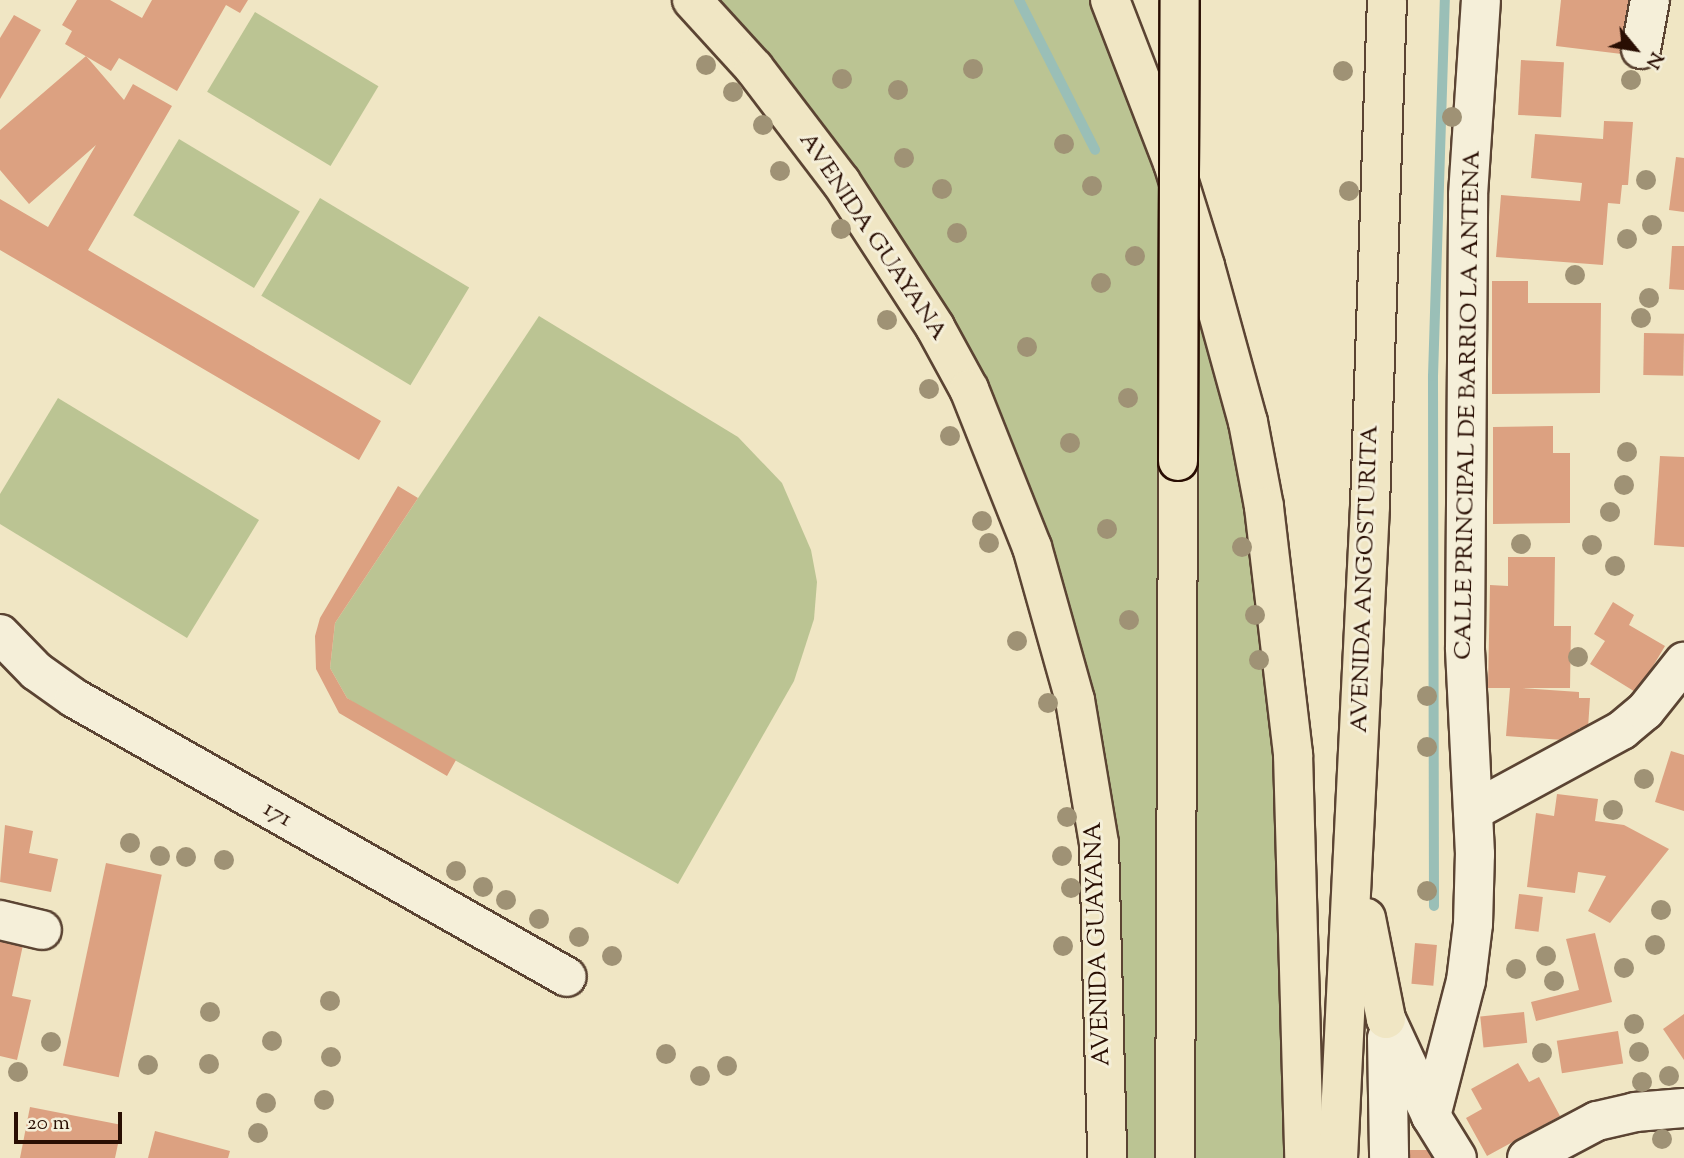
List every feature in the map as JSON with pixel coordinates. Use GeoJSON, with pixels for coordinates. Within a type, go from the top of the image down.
{"type":"FeatureCollection","features":[{"type":"Feature","properties":{"kind":"main road","name":"AVENIDA GUAYANA"},"geometry":{"type":"LineString","coordinates":[[692,0],[754,68],[841,183],[935,327],[969,389],[1032,547],[1075,699],[1099,845],[1107,1158]]}},
{"type":"Feature","properties":{"kind":"main road"},"geometry":{"type":"LineString","coordinates":[[1110,0],[1173,163],[1205,266],[1248,422],[1264,507],[1293,754],[1304,1158]]}},
{"type":"Feature","properties":{"kind":"main road"},"geometry":{"type":"LineString","coordinates":[[1175,1158],[1180,0]]}},
{"type":"Feature","properties":{"kind":"main road","name":"AVENIDA ANGOSTURITA"},"geometry":{"type":"LineString","coordinates":[[1338,1158],[1355,835],[1387,0]]}},
{"type":"Feature","properties":{"kind":"main road"},"geometry":{"type":"LineString","coordinates":[[1355,835],[1368,940],[1386,1019]]}},
{"type":"Feature","properties":{"kind":"street","name":"CALLE PRINCIPAL DE BARRIO LA ANTENA"},"geometry":{"type":"LineString","coordinates":[[1431,1116],[1466,981],[1473,924],[1473,811],[1465,647],[1468,195],[1481,0]]}},
{"type":"Feature","properties":{"kind":"street"},"geometry":{"type":"LineString","coordinates":[[1641,49],[1650,0]]}},
{"type":"Feature","properties":{"kind":"street","name":"171"},"geometry":{"type":"LineString","coordinates":[[0,634],[36,671],[106,717],[568,977]]}},
{"type":"Feature","properties":{"kind":"street"},"geometry":{"type":"LineString","coordinates":[[1473,811],[1622,730],[1645,711],[1684,662]]}},
{"type":"Feature","properties":{"kind":"street"},"geometry":{"type":"LineString","coordinates":[[0,920],[42,930]]}},
{"type":"Feature","properties":{"kind":"street"},"geometry":{"type":"LineString","coordinates":[[1386,1019],[1431,1116],[1457,1158]]}},
{"type":"Feature","properties":{"kind":"street"},"geometry":{"type":"LineString","coordinates":[[1386,1019],[1389,1158]]}},
{"type":"Feature","properties":{"kind":"street"},"geometry":{"type":"LineString","coordinates":[[1527,1158],[1585,1143],[1635,1112],[1684,1108]]}},
{"type":"Feature","properties":{"kind":"green space"},"geometry":{"type":"Polygon","coordinates":[[[692,0],[1110,0],[1264,507],[1304,1158],[1107,1158],[1099,844],[969,389],[692,0]]]}},
{"type":"Feature","properties":{"kind":"green space"},"geometry":{"type":"Polygon","coordinates":[[[255,12],[378,86],[331,166],[207,92],[255,12]]]}},
{"type":"Feature","properties":{"kind":"green space"},"geometry":{"type":"Polygon","coordinates":[[[179,139],[300,212],[254,288],[133,215],[179,139]]]}},
{"type":"Feature","properties":{"kind":"green space"},"geometry":{"type":"Polygon","coordinates":[[[320,198],[469,288],[410,385],[261,296],[320,198]]]}},
{"type":"Feature","properties":{"kind":"green space"},"geometry":{"type":"Polygon","coordinates":[[[539,316],[738,437],[782,483],[811,550],[817,582],[814,619],[794,681],[678,884],[368,712],[347,698],[330,668],[335,623],[539,316]]]}},
{"type":"Feature","properties":{"kind":"green space"},"geometry":{"type":"Polygon","coordinates":[[[58,398],[259,520],[187,638],[0,524],[0,494],[58,398]]]}},
{"type":"Feature","properties":{"kind":"building"},"geometry":{"type":"Polygon","coordinates":[[[77,0],[110,0],[142,18],[152,0],[248,0],[240,13],[226,5],[177,91],[119,58],[111,71],[65,44],[72,31],[62,25],[77,0]]]}},
{"type":"Feature","properties":{"kind":"building"},"geometry":{"type":"Polygon","coordinates":[[[1561,0],[1637,0],[1630,55],[1556,46],[1561,0]]]}},
{"type":"Feature","properties":{"kind":"building"},"geometry":{"type":"Polygon","coordinates":[[[14,15],[41,30],[0,99],[0,38],[14,15]]]}},
{"type":"Feature","properties":{"kind":"building"},"geometry":{"type":"Polygon","coordinates":[[[86,56],[124,100],[133,84],[172,106],[88,250],[381,421],[359,460],[0,250],[0,199],[48,227],[96,145],[29,204],[0,170],[0,130],[86,56]]]}},
{"type":"Feature","properties":{"kind":"building"},"geometry":{"type":"Polygon","coordinates":[[[1521,60],[1564,62],[1561,117],[1518,115],[1521,60]]]}},
{"type":"Feature","properties":{"kind":"building"},"geometry":{"type":"Polygon","coordinates":[[[1604,121],[1633,122],[1628,185],[1622,185],[1620,204],[1608,203],[1603,265],[1496,257],[1501,195],[1580,201],[1582,183],[1531,178],[1535,134],[1603,139],[1604,121]]]}},
{"type":"Feature","properties":{"kind":"building"},"geometry":{"type":"Polygon","coordinates":[[[1676,157],[1684,158],[1684,212],[1669,210],[1676,157]]]}},
{"type":"Feature","properties":{"kind":"building"},"geometry":{"type":"Polygon","coordinates":[[[1672,246],[1684,246],[1684,290],[1669,289],[1672,246]]]}},
{"type":"Feature","properties":{"kind":"building"},"geometry":{"type":"Polygon","coordinates":[[[1492,281],[1528,281],[1528,303],[1601,303],[1600,393],[1492,394],[1492,281]]]}},
{"type":"Feature","properties":{"kind":"building"},"geometry":{"type":"Polygon","coordinates":[[[1644,333],[1684,334],[1683,376],[1643,375],[1644,333]]]}},
{"type":"Feature","properties":{"kind":"building"},"geometry":{"type":"Polygon","coordinates":[[[1553,426],[1553,453],[1570,453],[1570,523],[1493,524],[1493,427],[1553,426]]]}},
{"type":"Feature","properties":{"kind":"building"},"geometry":{"type":"Polygon","coordinates":[[[1660,456],[1684,457],[1684,547],[1654,545],[1660,456]]]}},
{"type":"Feature","properties":{"kind":"building"},"geometry":{"type":"Polygon","coordinates":[[[398,486],[418,498],[335,623],[330,668],[347,698],[456,760],[447,776],[339,713],[316,669],[315,636],[320,618],[398,486]]]}},
{"type":"Feature","properties":{"kind":"building"},"geometry":{"type":"Polygon","coordinates":[[[1508,557],[1555,557],[1554,626],[1571,626],[1570,688],[1522,688],[1579,692],[1579,698],[1590,698],[1588,728],[1579,728],[1578,741],[1506,736],[1510,688],[1488,688],[1490,585],[1508,586],[1508,557]]]}},
{"type":"Feature","properties":{"kind":"building"},"geometry":{"type":"Polygon","coordinates":[[[1613,602],[1634,615],[1629,625],[1665,646],[1637,693],[1590,664],[1605,641],[1594,634],[1613,602]]]}},
{"type":"Feature","properties":{"kind":"building"},"geometry":{"type":"Polygon","coordinates":[[[1671,751],[1684,755],[1684,811],[1655,802],[1671,751]]]}},
{"type":"Feature","properties":{"kind":"building"},"geometry":{"type":"Polygon","coordinates":[[[1557,794],[1598,799],[1595,821],[1624,825],[1669,849],[1610,923],[1588,911],[1606,876],[1578,872],[1575,893],[1527,887],[1536,813],[1554,816],[1557,794]]]}},
{"type":"Feature","properties":{"kind":"building"},"geometry":{"type":"Polygon","coordinates":[[[5,825],[33,831],[29,853],[58,859],[51,892],[0,882],[5,825]]]}},
{"type":"Feature","properties":{"kind":"building"},"geometry":{"type":"Polygon","coordinates":[[[106,863],[162,875],[119,1077],[63,1065],[106,863]]]}},
{"type":"Feature","properties":{"kind":"building"},"geometry":{"type":"Polygon","coordinates":[[[1519,894],[1543,897],[1539,932],[1515,929],[1519,894]]]}},
{"type":"Feature","properties":{"kind":"building"},"geometry":{"type":"Polygon","coordinates":[[[1595,933],[1612,1002],[1536,1021],[1531,1002],[1579,990],[1566,939],[1595,933]]]}},
{"type":"Feature","properties":{"kind":"building"},"geometry":{"type":"Polygon","coordinates":[[[0,940],[23,945],[12,996],[31,1000],[17,1060],[0,1056],[0,940]]]}},
{"type":"Feature","properties":{"kind":"building"},"geometry":{"type":"Polygon","coordinates":[[[1415,943],[1437,945],[1433,986],[1411,984],[1415,943]]]}},
{"type":"Feature","properties":{"kind":"building"},"geometry":{"type":"Polygon","coordinates":[[[1524,1012],[1527,1043],[1483,1047],[1480,1017],[1524,1012]]]}},
{"type":"Feature","properties":{"kind":"building"},"geometry":{"type":"Polygon","coordinates":[[[1684,1014],[1684,1060],[1663,1029],[1684,1014]]]}},
{"type":"Feature","properties":{"kind":"building"},"geometry":{"type":"Polygon","coordinates":[[[1618,1031],[1623,1064],[1562,1073],[1557,1041],[1618,1031]]]}},
{"type":"Feature","properties":{"kind":"building"},"geometry":{"type":"Polygon","coordinates":[[[1518,1063],[1529,1082],[1539,1077],[1560,1116],[1487,1156],[1466,1118],[1482,1109],[1471,1089],[1518,1063]]]}},
{"type":"Feature","properties":{"kind":"building"},"geometry":{"type":"Polygon","coordinates":[[[30,1107],[122,1125],[115,1158],[20,1158],[30,1107]]]}},
{"type":"Feature","properties":{"kind":"building"},"geometry":{"type":"Polygon","coordinates":[[[155,1131],[230,1151],[228,1158],[148,1158],[155,1131]]]}},
{"type":"Feature","properties":{"kind":"building"},"geometry":{"type":"Polygon","coordinates":[[[1410,1150],[1434,1150],[1434,1158],[1410,1158],[1410,1150]]]}},
{"type":"Feature","properties":{"kind":"waterway"},"geometry":{"type":"LineString","coordinates":[[1019,0],[1095,150]]}},
{"type":"Feature","properties":{"kind":"waterway"},"geometry":{"type":"LineString","coordinates":[[1434,906],[1433,376],[1445,0]]}}]}
